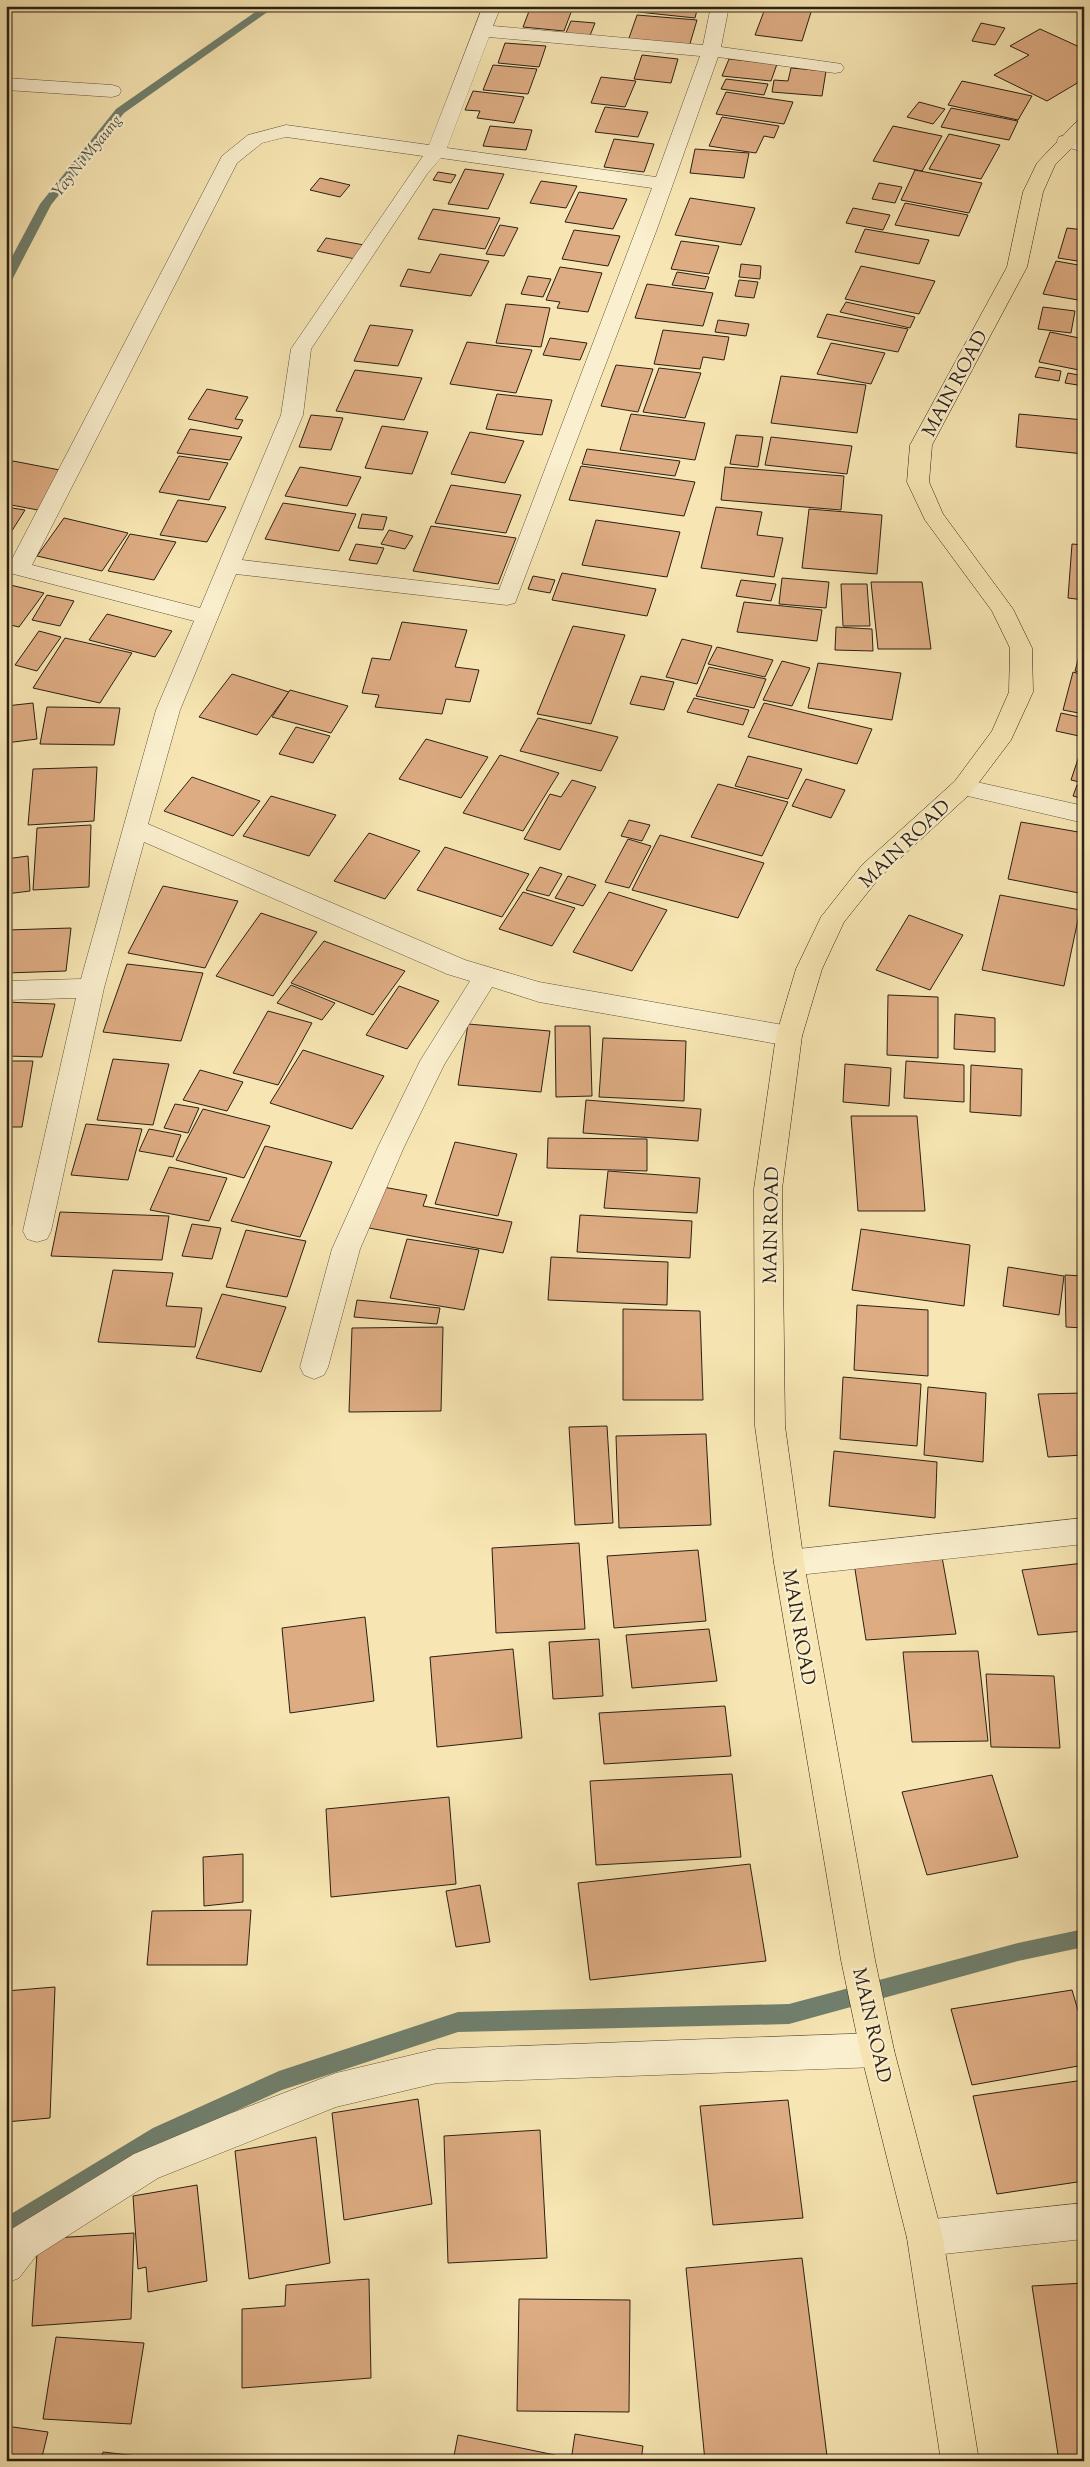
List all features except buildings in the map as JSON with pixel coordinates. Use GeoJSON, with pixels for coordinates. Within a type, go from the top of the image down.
{"type":"FeatureCollection","features":[{"type":"Feature","properties":{"kind":"main road","name":"MAIN ROAD"},"geometry":{"type":"LineString","coordinates":[[960,2461],[925,2238],[877,2050],[858,1960],[789,1563],[770,1426],[768,1188],[789,1036],[809,969],[834,917],[871,871],[962,787],[1003,734],[1021,692],[1021,648],[1002,609],[933,515],[918,482],[921,444],[1017,267],[1034,192],[1047,163],[1078,137]]}},
{"type":"Feature","properties":{"kind":"street"},"geometry":{"type":"LineString","coordinates":[[37,1231],[91,988],[168,710],[292,415],[301,349],[420,171],[436,152],[492,6]]}},
{"type":"Feature","properties":{"kind":"street"},"geometry":{"type":"LineString","coordinates":[[228,566],[507,598],[711,52],[720,6]]}},
{"type":"Feature","properties":{"kind":"street"},"geometry":{"type":"LineString","coordinates":[[482,32],[711,52],[835,68]]}},
{"type":"Feature","properties":{"kind":"street"},"geometry":{"type":"LineString","coordinates":[[6,84],[112,91]]}},
{"type":"Feature","properties":{"kind":"street"},"geometry":{"type":"LineString","coordinates":[[206,617],[12,567],[229,160],[255,139],[286,131],[663,184]]}},
{"type":"Feature","properties":{"kind":"street"},"geometry":{"type":"LineString","coordinates":[[962,787],[1084,815]]}},
{"type":"Feature","properties":{"kind":"street"},"geometry":{"type":"LineString","coordinates":[[134,828],[456,967],[539,992],[789,1036]]}},
{"type":"Feature","properties":{"kind":"street"},"geometry":{"type":"LineString","coordinates":[[314,1367],[346,1249],[391,1147],[433,1061],[486,976]]}},
{"type":"Feature","properties":{"kind":"street"},"geometry":{"type":"LineString","coordinates":[[6,991],[91,988]]}},
{"type":"Feature","properties":{"kind":"street"},"geometry":{"type":"LineString","coordinates":[[789,1563],[1084,1531]]}},
{"type":"Feature","properties":{"kind":"street"},"geometry":{"type":"LineString","coordinates":[[6,2265],[23,2243],[146,2166],[229,2131],[336,2090],[437,2066],[877,2050]]}},
{"type":"Feature","properties":{"kind":"street"},"geometry":{"type":"LineString","coordinates":[[925,2238],[1084,2221]]}},
{"type":"Feature","properties":{"kind":"waterway","name":"Yay Ni Myaung"},"geometry":{"type":"LineString","coordinates":[[6,280],[46,204],[120,111],[271,6]]}},
{"type":"Feature","properties":{"kind":"waterway"},"geometry":{"type":"LineString","coordinates":[[6,2229],[160,2135],[279,2081],[458,2022],[789,2014],[1018,1952],[1084,1938]]}}]}
